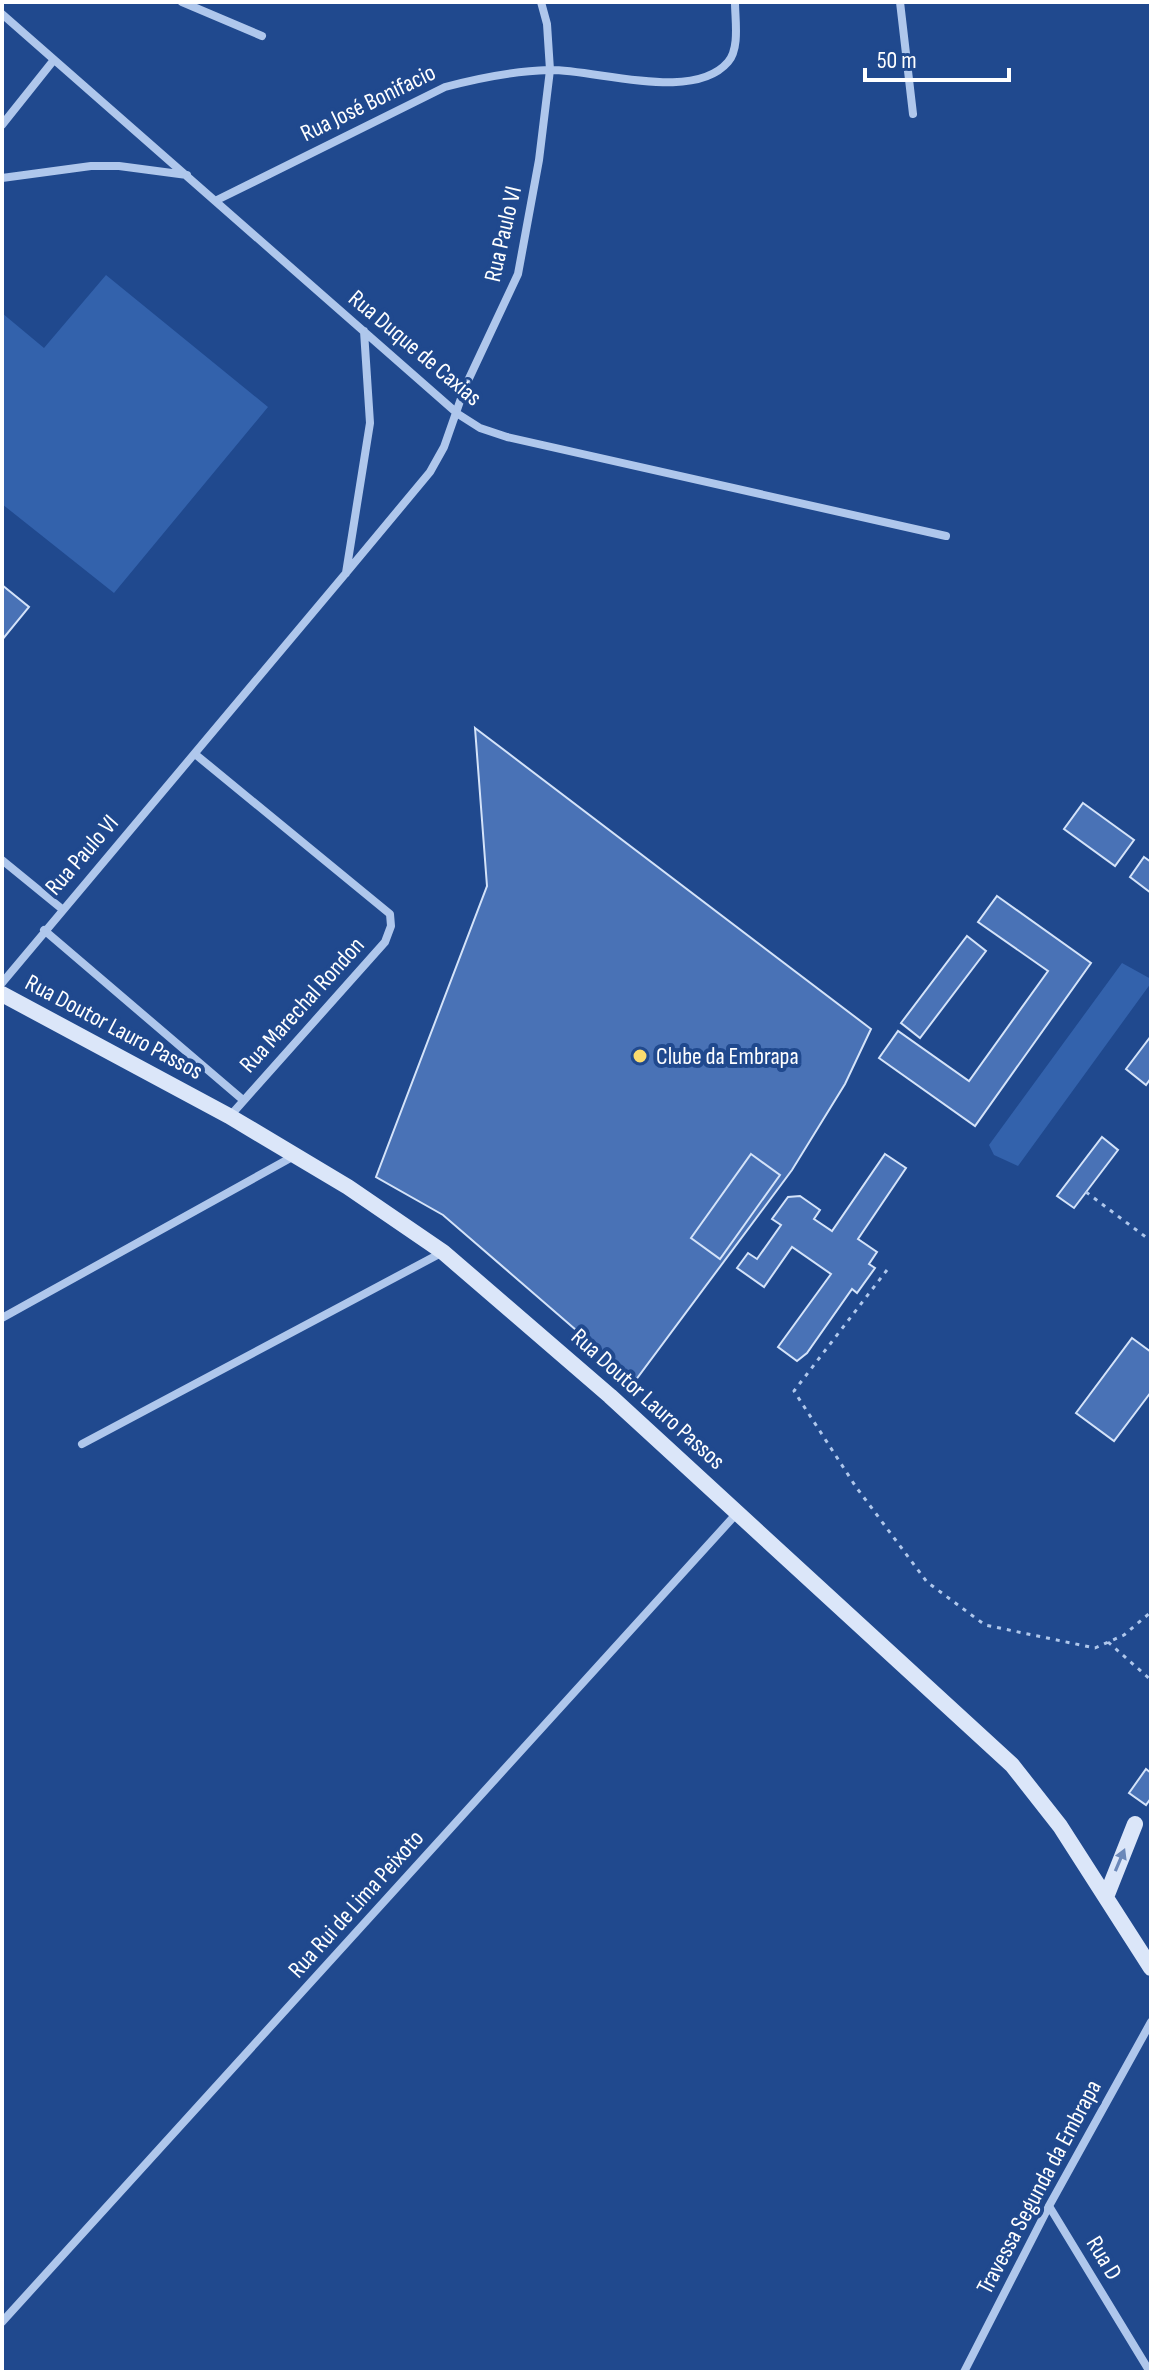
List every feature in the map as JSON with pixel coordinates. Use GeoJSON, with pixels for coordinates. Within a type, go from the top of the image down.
{"type":"FeatureCollection","features":[{"type":"Feature","properties":{"kind":"main road","name":"Rua Doutor Lauro Passos"},"geometry":{"type":"LineString","coordinates":[[2,994],[229,1116],[443,1252],[738,1512],[1012,1765],[1038,1795],[1151,1968]]}},
{"type":"Feature","properties":{"kind":"main road"},"geometry":{"type":"LineString","coordinates":[[1106,1897],[1135,1824]]}},
{"type":"Feature","properties":{"kind":"street"},"geometry":{"type":"LineString","coordinates":[[182,2],[262,36]]}},
{"type":"Feature","properties":{"kind":"street","name":"Rua Paulo VI"},"geometry":{"type":"LineString","coordinates":[[2,983],[430,472],[458,414],[465,387],[518,274],[539,160],[550,70],[547,24],[541,2]]}},
{"type":"Feature","properties":{"kind":"street","name":"Rua José Bonifacio"},"geometry":{"type":"LineString","coordinates":[[217,200],[445,87],[480,78],[550,70],[684,83],[709,76],[729,60],[734,45],[735,2]]}},
{"type":"Feature","properties":{"kind":"street"},"geometry":{"type":"LineString","coordinates":[[900,2],[913,114]]}},
{"type":"Feature","properties":{"kind":"street","name":"Rua Duque de Caxias"},"geometry":{"type":"LineString","coordinates":[[2,14],[458,414],[480,428],[507,437],[946,536]]}},
{"type":"Feature","properties":{"kind":"street"},"geometry":{"type":"LineString","coordinates":[[2,125],[53,61]]}},
{"type":"Feature","properties":{"kind":"street"},"geometry":{"type":"LineString","coordinates":[[2,178],[91,166],[119,166],[187,175]]}},
{"type":"Feature","properties":{"kind":"street"},"geometry":{"type":"LineString","coordinates":[[346,573],[370,423],[364,331]]}},
{"type":"Feature","properties":{"kind":"street","name":"Rua Marechal Rondon"},"geometry":{"type":"LineString","coordinates":[[195,754],[390,914],[391,926],[385,942],[229,1116]]}},
{"type":"Feature","properties":{"kind":"street"},"geometry":{"type":"LineString","coordinates":[[2,860],[62,909]]}},
{"type":"Feature","properties":{"kind":"street"},"geometry":{"type":"LineString","coordinates":[[44,930],[243,1100]]}},
{"type":"Feature","properties":{"kind":"street"},"geometry":{"type":"LineString","coordinates":[[2,1318],[295,1156]]}},
{"type":"Feature","properties":{"kind":"street"},"geometry":{"type":"LineString","coordinates":[[82,1444],[443,1252]]}},
{"type":"Feature","properties":{"kind":"street","name":"Rua Rui de Lima Peixoto"},"geometry":{"type":"LineString","coordinates":[[2,2322],[738,1512]]}},
{"type":"Feature","properties":{"kind":"street","name":"Travessa Segunda da Embrapa"},"geometry":{"type":"LineString","coordinates":[[964,2372],[1049,2206],[1151,2022]]}},
{"type":"Feature","properties":{"kind":"street","name":"Rua D"},"geometry":{"type":"LineString","coordinates":[[1049,2206],[1150,2372]]}},
{"type":"Feature","properties":{"kind":"path"},"geometry":{"type":"LineString","coordinates":[[1086,1192],[1151,1241]]}},
{"type":"Feature","properties":{"kind":"path"},"geometry":{"type":"LineString","coordinates":[[887,1270],[794,1391],[856,1487],[927,1582],[985,1625],[1095,1648],[1124,1635],[1151,1612]]}},
{"type":"Feature","properties":{"kind":"path"},"geometry":{"type":"LineString","coordinates":[[1108,1642],[1151,1680]]}},
{"type":"Feature","properties":{"kind":"shaded area"},"geometry":{"type":"Polygon","coordinates":[[[106,275],[268,407],[114,593],[2,504],[2,313],[44,348],[106,275]]]}},
{"type":"Feature","properties":{"kind":"shaded area"},"geometry":{"type":"Polygon","coordinates":[[[1122,963],[1151,979],[1151,983],[1018,1166],[994,1155],[989,1145],[1122,963]]]}},
{"type":"Feature","properties":{"kind":"building"},"geometry":{"type":"Polygon","coordinates":[[[2,585],[29,607],[2,640],[2,585]]]}},
{"type":"Feature","properties":{"kind":"building","name":"Clube da Embrapa"},"geometry":{"type":"Polygon","coordinates":[[[475,728],[871,1029],[845,1084],[792,1170],[635,1381],[443,1215],[376,1177],[487,886],[475,728]]]}},
{"type":"Feature","properties":{"kind":"building"},"geometry":{"type":"Polygon","coordinates":[[[1083,803],[1134,840],[1115,866],[1064,829],[1083,803]]]}},
{"type":"Feature","properties":{"kind":"building"},"geometry":{"type":"Polygon","coordinates":[[[1144,857],[1151,862],[1151,893],[1130,877],[1144,857]]]}},
{"type":"Feature","properties":{"kind":"building"},"geometry":{"type":"Polygon","coordinates":[[[997,896],[1091,963],[975,1126],[879,1058],[898,1031],[969,1081],[1048,971],[978,922],[997,896]]]}},
{"type":"Feature","properties":{"kind":"building"},"geometry":{"type":"Polygon","coordinates":[[[967,936],[986,951],[920,1038],[901,1023],[967,936]]]}},
{"type":"Feature","properties":{"kind":"building"},"geometry":{"type":"Polygon","coordinates":[[[1151,1036],[1151,1078],[1146,1085],[1126,1069],[1151,1036]]]}},
{"type":"Feature","properties":{"kind":"building"},"geometry":{"type":"Polygon","coordinates":[[[1102,1137],[1118,1150],[1074,1208],[1057,1196],[1102,1137]]]}},
{"type":"Feature","properties":{"kind":"building"},"geometry":{"type":"Polygon","coordinates":[[[751,1154],[780,1175],[720,1259],[691,1238],[751,1154]]]}},
{"type":"Feature","properties":{"kind":"building"},"geometry":{"type":"Polygon","coordinates":[[[885,1154],[906,1168],[858,1239],[877,1252],[869,1264],[875,1268],[857,1293],[852,1289],[807,1353],[797,1361],[778,1347],[831,1274],[792,1247],[764,1287],[737,1268],[748,1253],[757,1259],[781,1225],[772,1219],[788,1197],[800,1196],[820,1210],[814,1219],[832,1231],[885,1154]]]}},
{"type":"Feature","properties":{"kind":"building"},"geometry":{"type":"Polygon","coordinates":[[[1132,1338],[1151,1352],[1151,1392],[1114,1441],[1076,1413],[1132,1338]]]}},
{"type":"Feature","properties":{"kind":"building"},"geometry":{"type":"Polygon","coordinates":[[[1146,1769],[1151,1773],[1151,1798],[1146,1805],[1129,1793],[1146,1769]]]}},
{"type":"Feature","properties":{"kind":"place","name":"Clube da Embrapa"},"geometry":{"type":"Point","coordinates":[640,1056]}}]}
